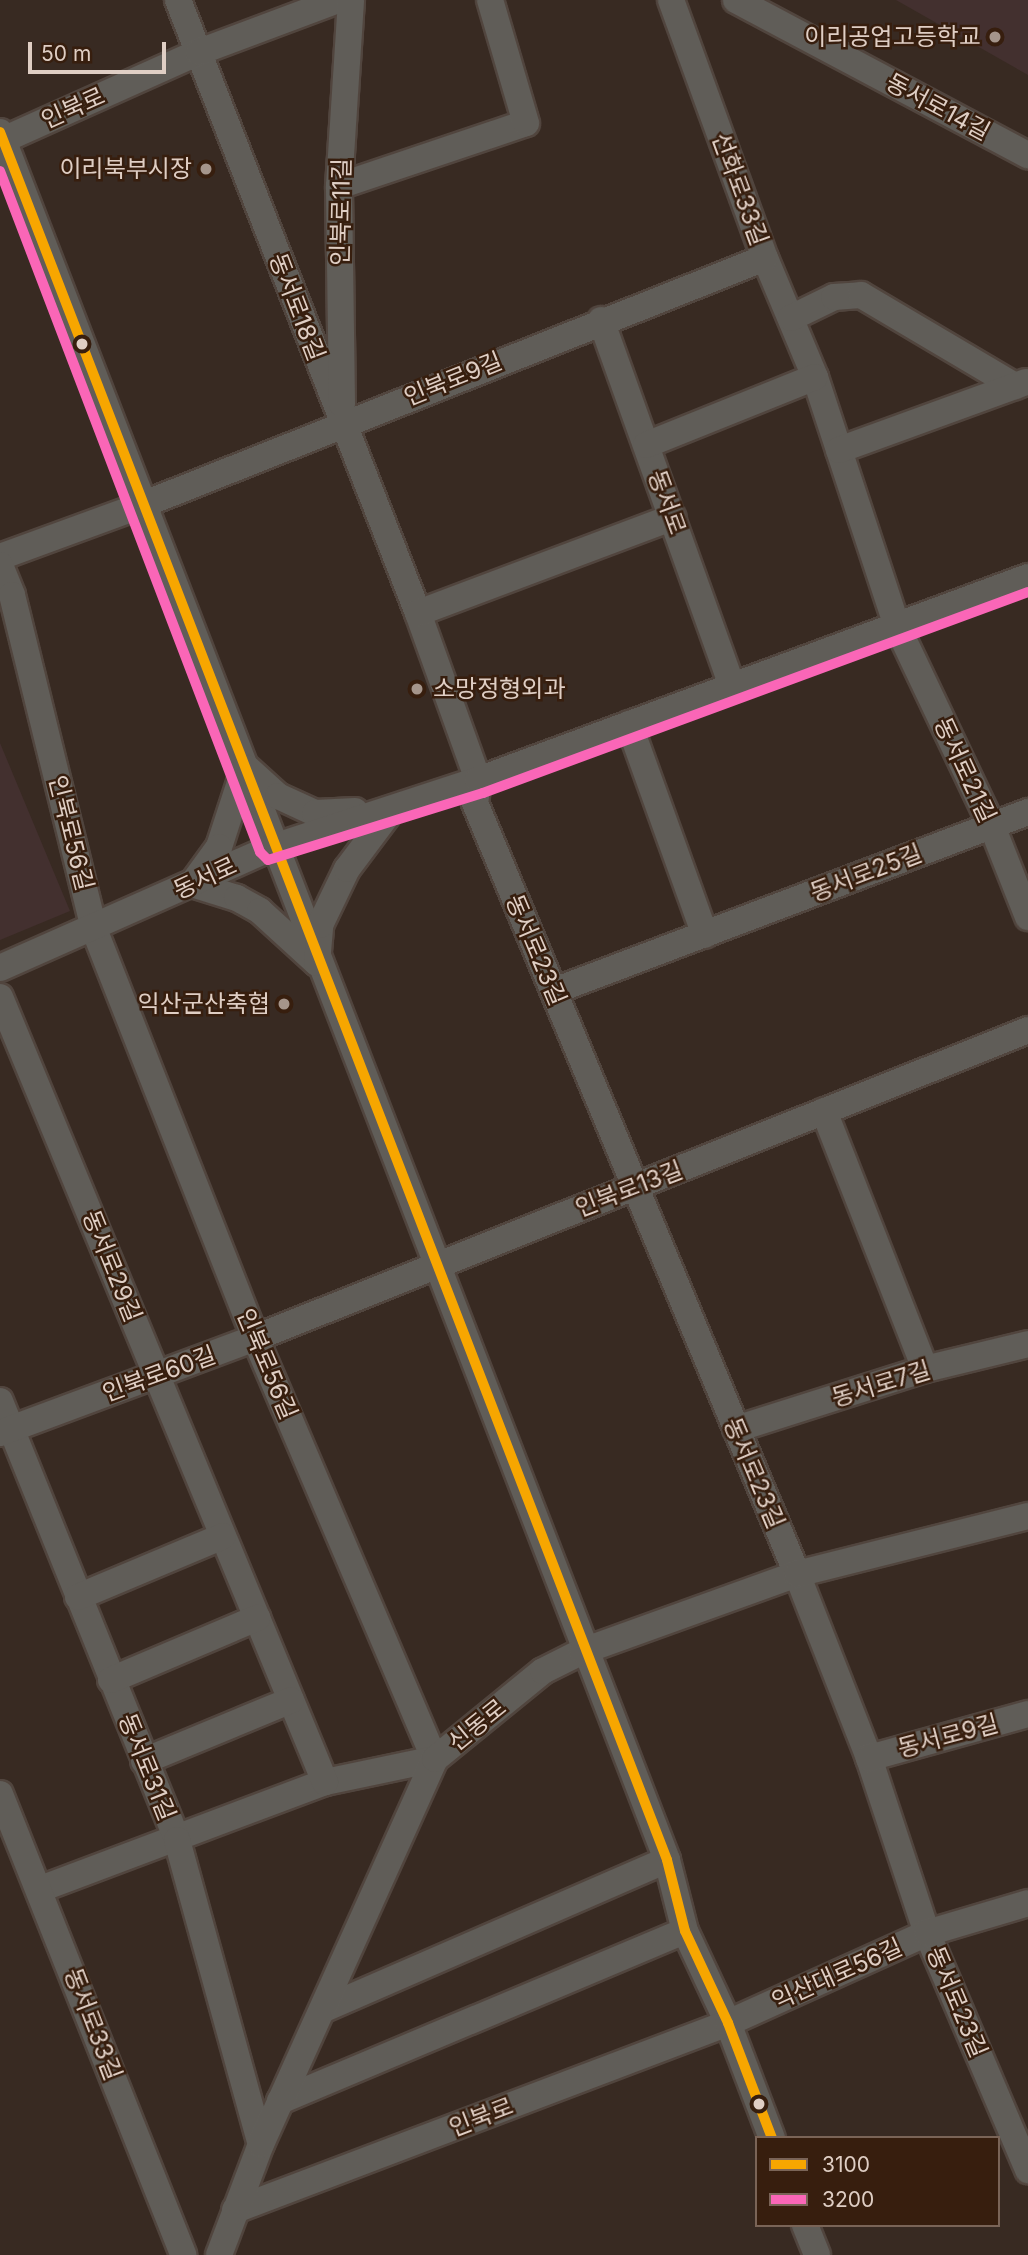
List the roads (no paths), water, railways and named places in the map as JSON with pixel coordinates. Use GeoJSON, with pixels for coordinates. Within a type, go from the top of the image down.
{"type":"FeatureCollection","features":[{"type":"Feature","properties":{"kind":"street","name":"동서로18길"},"geometry":{"type":"LineString","coordinates":[[178,0],[418,613],[478,780]]}},
{"type":"Feature","properties":{"kind":"street","name":"인북로"},"geometry":{"type":"LineString","coordinates":[[338,0],[199,52],[1,136],[245,767],[272,847],[433,1264],[667,1860],[685,1931],[727,2023],[771,2136]]}},
{"type":"Feature","properties":{"kind":"street","name":"인북로11길"},"geometry":{"type":"LineString","coordinates":[[342,424],[339,186],[351,0]]}},
{"type":"Feature","properties":{"kind":"street"},"geometry":{"type":"LineString","coordinates":[[339,186],[526,123],[490,0]]}},
{"type":"Feature","properties":{"kind":"street","name":"선화로33길"},"geometry":{"type":"LineString","coordinates":[[671,0],[765,258],[815,377],[897,626]]}},
{"type":"Feature","properties":{"kind":"street","name":"동서로14길"},"geometry":{"type":"LineString","coordinates":[[736,0],[1028,155]]}},
{"type":"Feature","properties":{"kind":"street","name":"인북로9길"},"geometry":{"type":"LineString","coordinates":[[0,557],[142,505],[601,320],[765,258]]}},
{"type":"Feature","properties":{"kind":"street"},"geometry":{"type":"LineString","coordinates":[[791,318],[834,297],[861,295],[1021,384]]}},
{"type":"Feature","properties":{"kind":"street","name":"동서로"},"geometry":{"type":"LineString","coordinates":[[601,320],[731,684]]}},
{"type":"Feature","properties":{"kind":"street"},"geometry":{"type":"LineString","coordinates":[[646,445],[815,377]]}},
{"type":"Feature","properties":{"kind":"street"},"geometry":{"type":"LineString","coordinates":[[839,450],[1021,384]]}},
{"type":"Feature","properties":{"kind":"street"},"geometry":{"type":"LineString","coordinates":[[418,613],[673,517]]}},
{"type":"Feature","properties":{"kind":"street","name":"인북로56길"},"geometry":{"type":"LineString","coordinates":[[0,565],[6,598],[94,929],[255,1338],[435,1759]]}},
{"type":"Feature","properties":{"kind":"street","name":"동서로"},"geometry":{"type":"LineString","coordinates":[[0,968],[94,929],[272,847],[478,780],[731,684],[1028,577]]}},
{"type":"Feature","properties":{"kind":"street","name":"동서로21길"},"geometry":{"type":"LineString","coordinates":[[897,626],[992,826],[1028,917]]}},
{"type":"Feature","properties":{"kind":"street"},"geometry":{"type":"LineString","coordinates":[[629,724],[705,935]]}},
{"type":"Feature","properties":{"kind":"street"},"geometry":{"type":"LineString","coordinates":[[317,963],[260,911],[237,898],[192,884],[225,835],[245,767],[278,796],[316,813],[392,809]]}},
{"type":"Feature","properties":{"kind":"street","name":"동서로23길"},"geometry":{"type":"LineString","coordinates":[[478,780],[475,803],[797,1574],[869,1758],[927,1933],[1028,2170]]}},
{"type":"Feature","properties":{"kind":"street"},"geometry":{"type":"LineString","coordinates":[[317,963],[320,925],[347,869],[392,809]]}},
{"type":"Feature","properties":{"kind":"street","name":"동서로25길"},"geometry":{"type":"LineString","coordinates":[[554,991],[1028,812]]}},
{"type":"Feature","properties":{"kind":"street","name":"동서로29길"},"geometry":{"type":"LineString","coordinates":[[0,997],[325,1782]]}},
{"type":"Feature","properties":{"kind":"street","name":"인북로13길"},"geometry":{"type":"LineString","coordinates":[[433,1264],[636,1188],[1028,1030]]}},
{"type":"Feature","properties":{"kind":"street"},"geometry":{"type":"LineString","coordinates":[[824,1111],[925,1369]]}},
{"type":"Feature","properties":{"kind":"street","name":"인북로60길"},"geometry":{"type":"LineString","coordinates":[[6,1431],[255,1338],[433,1264]]}},
{"type":"Feature","properties":{"kind":"street","name":"동서로7길"},"geometry":{"type":"LineString","coordinates":[[736,1429],[925,1369],[1028,1344]]}},
{"type":"Feature","properties":{"kind":"street","name":"동서로31길"},"geometry":{"type":"LineString","coordinates":[[0,1401],[6,1431],[78,1597],[177,1840],[261,2144]]}},
{"type":"Feature","properties":{"kind":"street","name":"신동로"},"geometry":{"type":"LineString","coordinates":[[219,2255],[261,2144],[324,2010],[435,1759],[542,1671],[583,1651],[797,1574],[1028,1516]]}},
{"type":"Feature","properties":{"kind":"street"},"geometry":{"type":"LineString","coordinates":[[78,1597],[223,1536]]}},
{"type":"Feature","properties":{"kind":"street"},"geometry":{"type":"LineString","coordinates":[[111,1681],[257,1618]]}},
{"type":"Feature","properties":{"kind":"street"},"geometry":{"type":"LineString","coordinates":[[144,1761],[291,1700]]}},
{"type":"Feature","properties":{"kind":"street","name":"동서로9길"},"geometry":{"type":"LineString","coordinates":[[869,1758],[1028,1714]]}},
{"type":"Feature","properties":{"kind":"street"},"geometry":{"type":"LineString","coordinates":[[41,1889],[325,1782],[435,1759]]}},
{"type":"Feature","properties":{"kind":"street","name":"동서로33길"},"geometry":{"type":"LineString","coordinates":[[0,1794],[41,1889],[183,2255]]}},
{"type":"Feature","properties":{"kind":"street"},"geometry":{"type":"LineString","coordinates":[[324,2010],[667,1860]]}},
{"type":"Feature","properties":{"kind":"street","name":"익산대로56길"},"geometry":{"type":"LineString","coordinates":[[727,2023],[927,1933],[1028,1903]]}},
{"type":"Feature","properties":{"kind":"street"},"geometry":{"type":"LineString","coordinates":[[281,2101],[685,1931]]}},
{"type":"Feature","properties":{"kind":"street","name":"인북로"},"geometry":{"type":"LineString","coordinates":[[235,2210],[727,2023]]}},
{"type":"Feature","properties":{"kind":"street"},"geometry":{"type":"LineString","coordinates":[[806,2227],[817,2255]]}},
{"type":"Feature","properties":{"kind":"place","name":"이리공업고등학교"},"geometry":{"type":"Point","coordinates":[995,37]}},
{"type":"Feature","properties":{"kind":"place","name":"이리북부시장"},"geometry":{"type":"Point","coordinates":[206,169]}},
{"type":"Feature","properties":{"kind":"place","name":"소망정형외과"},"geometry":{"type":"Point","coordinates":[417,689]}},
{"type":"Feature","properties":{"kind":"place","name":"익산군산축협"},"geometry":{"type":"Point","coordinates":[284,1004]}}]}
